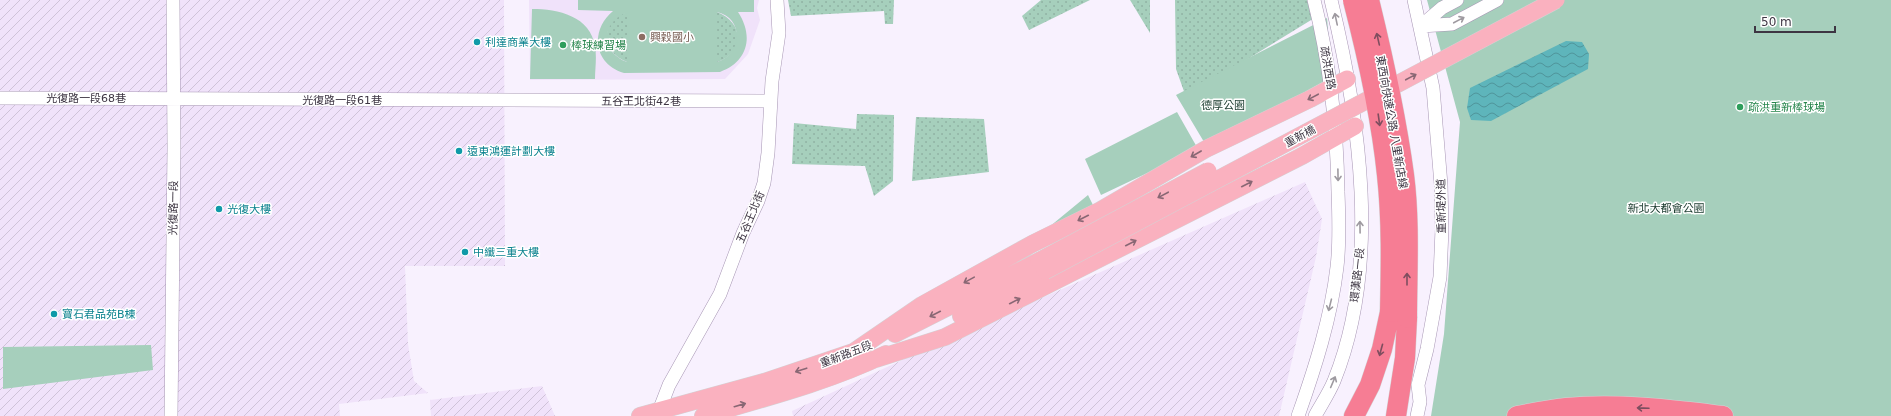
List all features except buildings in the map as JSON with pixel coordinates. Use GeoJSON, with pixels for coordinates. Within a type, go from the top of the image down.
{"type":"FeatureCollection","features":[{"type":"Feature","properties":{"kind":"highway","name":"東西向快速公路 八里新店線"},"geometry":{"type":"LineString","coordinates":[[1353,0],[1376,99],[1387,176],[1391,252],[1399,315]]}},
{"type":"Feature","properties":{"kind":"highway","name":"東西向快速公路 八里新店線"},"geometry":{"type":"LineString","coordinates":[[1368,0],[1390,95],[1404,176],[1408,247],[1399,315]]}},
{"type":"Feature","properties":{"kind":"highway"},"geometry":{"type":"LineString","coordinates":[[1354,416],[1370,385],[1382,349],[1399,315]]}},
{"type":"Feature","properties":{"kind":"highway"},"geometry":{"type":"LineString","coordinates":[[1396,416],[1405,358],[1399,315]]}},
{"type":"Feature","properties":{"kind":"highway"},"geometry":{"type":"LineString","coordinates":[[1517,416],[1566,408],[1615,407],[1656,409],[1724,416]]}},
{"type":"Feature","properties":{"kind":"main road","name":"重新橋"},"geometry":{"type":"LineString","coordinates":[[1042,266],[1531,0]]}},
{"type":"Feature","properties":{"kind":"main road","name":"重新橋"},"geometry":{"type":"LineString","coordinates":[[1042,266],[1556,0]]}},
{"type":"Feature","properties":{"kind":"main road"},"geometry":{"type":"LineString","coordinates":[[852,353],[922,305],[1099,211],[1206,149],[1347,79]]}},
{"type":"Feature","properties":{"kind":"main road"},"geometry":{"type":"LineString","coordinates":[[876,359],[945,337],[1295,160],[1355,126]]}},
{"type":"Feature","properties":{"kind":"main road","name":"重新路五段"},"geometry":{"type":"LineString","coordinates":[[640,416],[658,413],[764,382],[852,353],[1042,266]]}},
{"type":"Feature","properties":{"kind":"main road","name":"重新路五段"},"geometry":{"type":"LineString","coordinates":[[703,416],[799,389],[848,372],[926,335],[1042,266]]}},
{"type":"Feature","properties":{"kind":"street","name":"光復路一段"},"geometry":{"type":"LineString","coordinates":[[171,416],[173,0]]}},
{"type":"Feature","properties":{"kind":"street","name":"五谷王北街"},"geometry":{"type":"LineString","coordinates":[[658,413],[669,385],[720,294],[743,233],[758,201],[767,169],[771,101],[779,33],[777,0]]}},
{"type":"Feature","properties":{"kind":"street","name":"疏洪西路"},"geometry":{"type":"LineString","coordinates":[[1314,0],[1332,87],[1336,136]]}},
{"type":"Feature","properties":{"kind":"street","name":"疏洪西路"},"geometry":{"type":"LineString","coordinates":[[1331,0],[1355,126]]}},
{"type":"Feature","properties":{"kind":"street","name":"重新堤外道"},"geometry":{"type":"LineString","coordinates":[[1404,416],[1408,399],[1418,385],[1428,350],[1440,277],[1442,229],[1441,185],[1432,88],[1421,26],[1414,0]]}},
{"type":"Feature","properties":{"kind":"street"},"geometry":{"type":"LineString","coordinates":[[1421,26],[1442,8],[1457,0]]}},
{"type":"Feature","properties":{"kind":"street"},"geometry":{"type":"LineString","coordinates":[[1421,26],[1452,24],[1497,0]]}},
{"type":"Feature","properties":{"kind":"street","name":"光復路一段68巷"},"geometry":{"type":"LineString","coordinates":[[0,98],[173,98]]}},
{"type":"Feature","properties":{"kind":"street","name":"光復路一段61巷"},"geometry":{"type":"LineString","coordinates":[[173,98],[511,101]]}},
{"type":"Feature","properties":{"kind":"street","name":"五谷王北街42巷"},"geometry":{"type":"LineString","coordinates":[[511,101],[771,101]]}},
{"type":"Feature","properties":{"kind":"street","name":"環漢路一段"},"geometry":{"type":"LineString","coordinates":[[1315,416],[1333,382],[1344,350],[1358,286],[1361,244],[1360,191],[1355,126]]}},
{"type":"Feature","properties":{"kind":"street","name":"環漢路一段"},"geometry":{"type":"LineString","coordinates":[[1298,416],[1313,373],[1332,297],[1337,267],[1339,208],[1336,136]]}},
{"type":"Feature","properties":{"kind":"street","name":"重新堤外道"},"geometry":{"type":"LineString","coordinates":[[1417,416],[1420,402],[1418,385]]}},
{"type":"Feature","properties":{"kind":"shaded area"},"geometry":{"type":"Polygon","coordinates":[[[0,0],[504,0],[505,266],[405,266],[408,344],[414,381],[428,393],[339,404],[340,416],[0,416],[0,0]]]}},
{"type":"Feature","properties":{"kind":"shaded area","name":"興穀國小"},"geometry":{"type":"Polygon","coordinates":[[[529,0],[759,0],[757,8],[760,20],[748,54],[725,79],[530,80],[529,0]]]}},
{"type":"Feature","properties":{"kind":"shaded area"},"geometry":{"type":"Polygon","coordinates":[[[1305,182],[1322,219],[1316,257],[1279,416],[793,416],[792,411],[926,349],[1305,182]]]}},
{"type":"Feature","properties":{"kind":"shaded area"},"geometry":{"type":"Polygon","coordinates":[[[542,386],[555,416],[431,416],[430,400],[542,386]]]}},
{"type":"Feature","properties":{"kind":"green space"},"geometry":{"type":"Polygon","coordinates":[[[578,0],[754,0],[754,12],[738,12],[746,30],[746,47],[737,62],[720,72],[624,73],[614,69],[606,62],[598,46],[598,37],[601,27],[613,11],[578,10],[578,0]],[[717,12],[717,62],[726,58],[732,52],[736,44],[737,36],[736,28],[732,21],[726,16],[717,12]],[[628,13],[620,16],[611,24],[607,37],[610,49],[614,54],[627,62],[628,62],[628,13]]]}},
{"type":"Feature","properties":{"kind":"green space"},"geometry":{"type":"Polygon","coordinates":[[[788,0],[894,0],[893,24],[885,24],[884,11],[791,16],[788,0]]]}},
{"type":"Feature","properties":{"kind":"green space"},"geometry":{"type":"Polygon","coordinates":[[[1041,0],[1090,0],[1029,30],[1022,16],[1041,0]]]}},
{"type":"Feature","properties":{"kind":"green space"},"geometry":{"type":"Polygon","coordinates":[[[1130,0],[1150,0],[1150,33],[1130,0]]]}},
{"type":"Feature","properties":{"kind":"green space"},"geometry":{"type":"Polygon","coordinates":[[[1175,0],[1312,0],[1316,17],[1186,97],[1176,69],[1175,0]]]}},
{"type":"Feature","properties":{"kind":"green space","name":"新北大都會公園"},"geometry":{"type":"Polygon","coordinates":[[[1427,0],[1891,0],[1891,416],[1431,416],[1444,334],[1460,122],[1427,0]]]}},
{"type":"Feature","properties":{"kind":"green space","name":"棒球練習場"},"geometry":{"type":"Polygon","coordinates":[[[532,9],[542,9],[572,16],[587,28],[592,36],[595,47],[595,79],[530,79],[532,9]]]}},
{"type":"Feature","properties":{"kind":"green space"},"geometry":{"type":"Polygon","coordinates":[[[628,12],[627,62],[618,57],[612,51],[608,43],[607,36],[608,28],[612,21],[619,15],[628,12]]]}},
{"type":"Feature","properties":{"kind":"green space"},"geometry":{"type":"Polygon","coordinates":[[[717,12],[726,17],[732,23],[738,37],[733,52],[726,58],[717,62],[717,12]]]}},
{"type":"Feature","properties":{"kind":"green space","name":"德厚公園"},"geometry":{"type":"Polygon","coordinates":[[[1327,18],[1332,77],[1207,147],[1176,95],[1327,18]]]}},
{"type":"Feature","properties":{"kind":"green space"},"geometry":{"type":"Polygon","coordinates":[[[1177,112],[1198,149],[1101,195],[1085,159],[1177,112]]]}},
{"type":"Feature","properties":{"kind":"green space"},"geometry":{"type":"Polygon","coordinates":[[[857,114],[894,115],[893,181],[874,196],[865,166],[792,164],[794,123],[856,129],[857,114]]]}},
{"type":"Feature","properties":{"kind":"green space"},"geometry":{"type":"Polygon","coordinates":[[[916,117],[984,119],[989,172],[912,181],[916,117]]]}},
{"type":"Feature","properties":{"kind":"green space"},"geometry":{"type":"Polygon","coordinates":[[[1088,195],[1093,205],[1043,232],[1088,195]]]}},
{"type":"Feature","properties":{"kind":"green space"},"geometry":{"type":"Polygon","coordinates":[[[151,345],[153,370],[3,389],[3,347],[151,345]]]}},
{"type":"Feature","properties":{"kind":"water"},"geometry":{"type":"Polygon","coordinates":[[[1566,41],[1582,42],[1589,54],[1588,69],[1491,121],[1471,120],[1467,108],[1470,88],[1566,41]]]}},
{"type":"Feature","properties":{"kind":"place","name":"興穀國小"},"geometry":{"type":"Point","coordinates":[642,37]}},
{"type":"Feature","properties":{"kind":"place","name":"利達商業大樓"},"geometry":{"type":"Point","coordinates":[477,42]}},
{"type":"Feature","properties":{"kind":"place","name":"棒球練習場"},"geometry":{"type":"Point","coordinates":[563,45]}},
{"type":"Feature","properties":{"kind":"place","name":"疏洪重新棒球場"},"geometry":{"type":"Point","coordinates":[1740,107]}},
{"type":"Feature","properties":{"kind":"place","name":"遠東鴻運計劃大樓"},"geometry":{"type":"Point","coordinates":[459,151]}},
{"type":"Feature","properties":{"kind":"place","name":"光復大樓"},"geometry":{"type":"Point","coordinates":[219,209]}},
{"type":"Feature","properties":{"kind":"place","name":"中纖三重大樓"},"geometry":{"type":"Point","coordinates":[465,252]}},
{"type":"Feature","properties":{"kind":"place","name":"寶石君品苑B棟"},"geometry":{"type":"Point","coordinates":[54,314]}}]}
